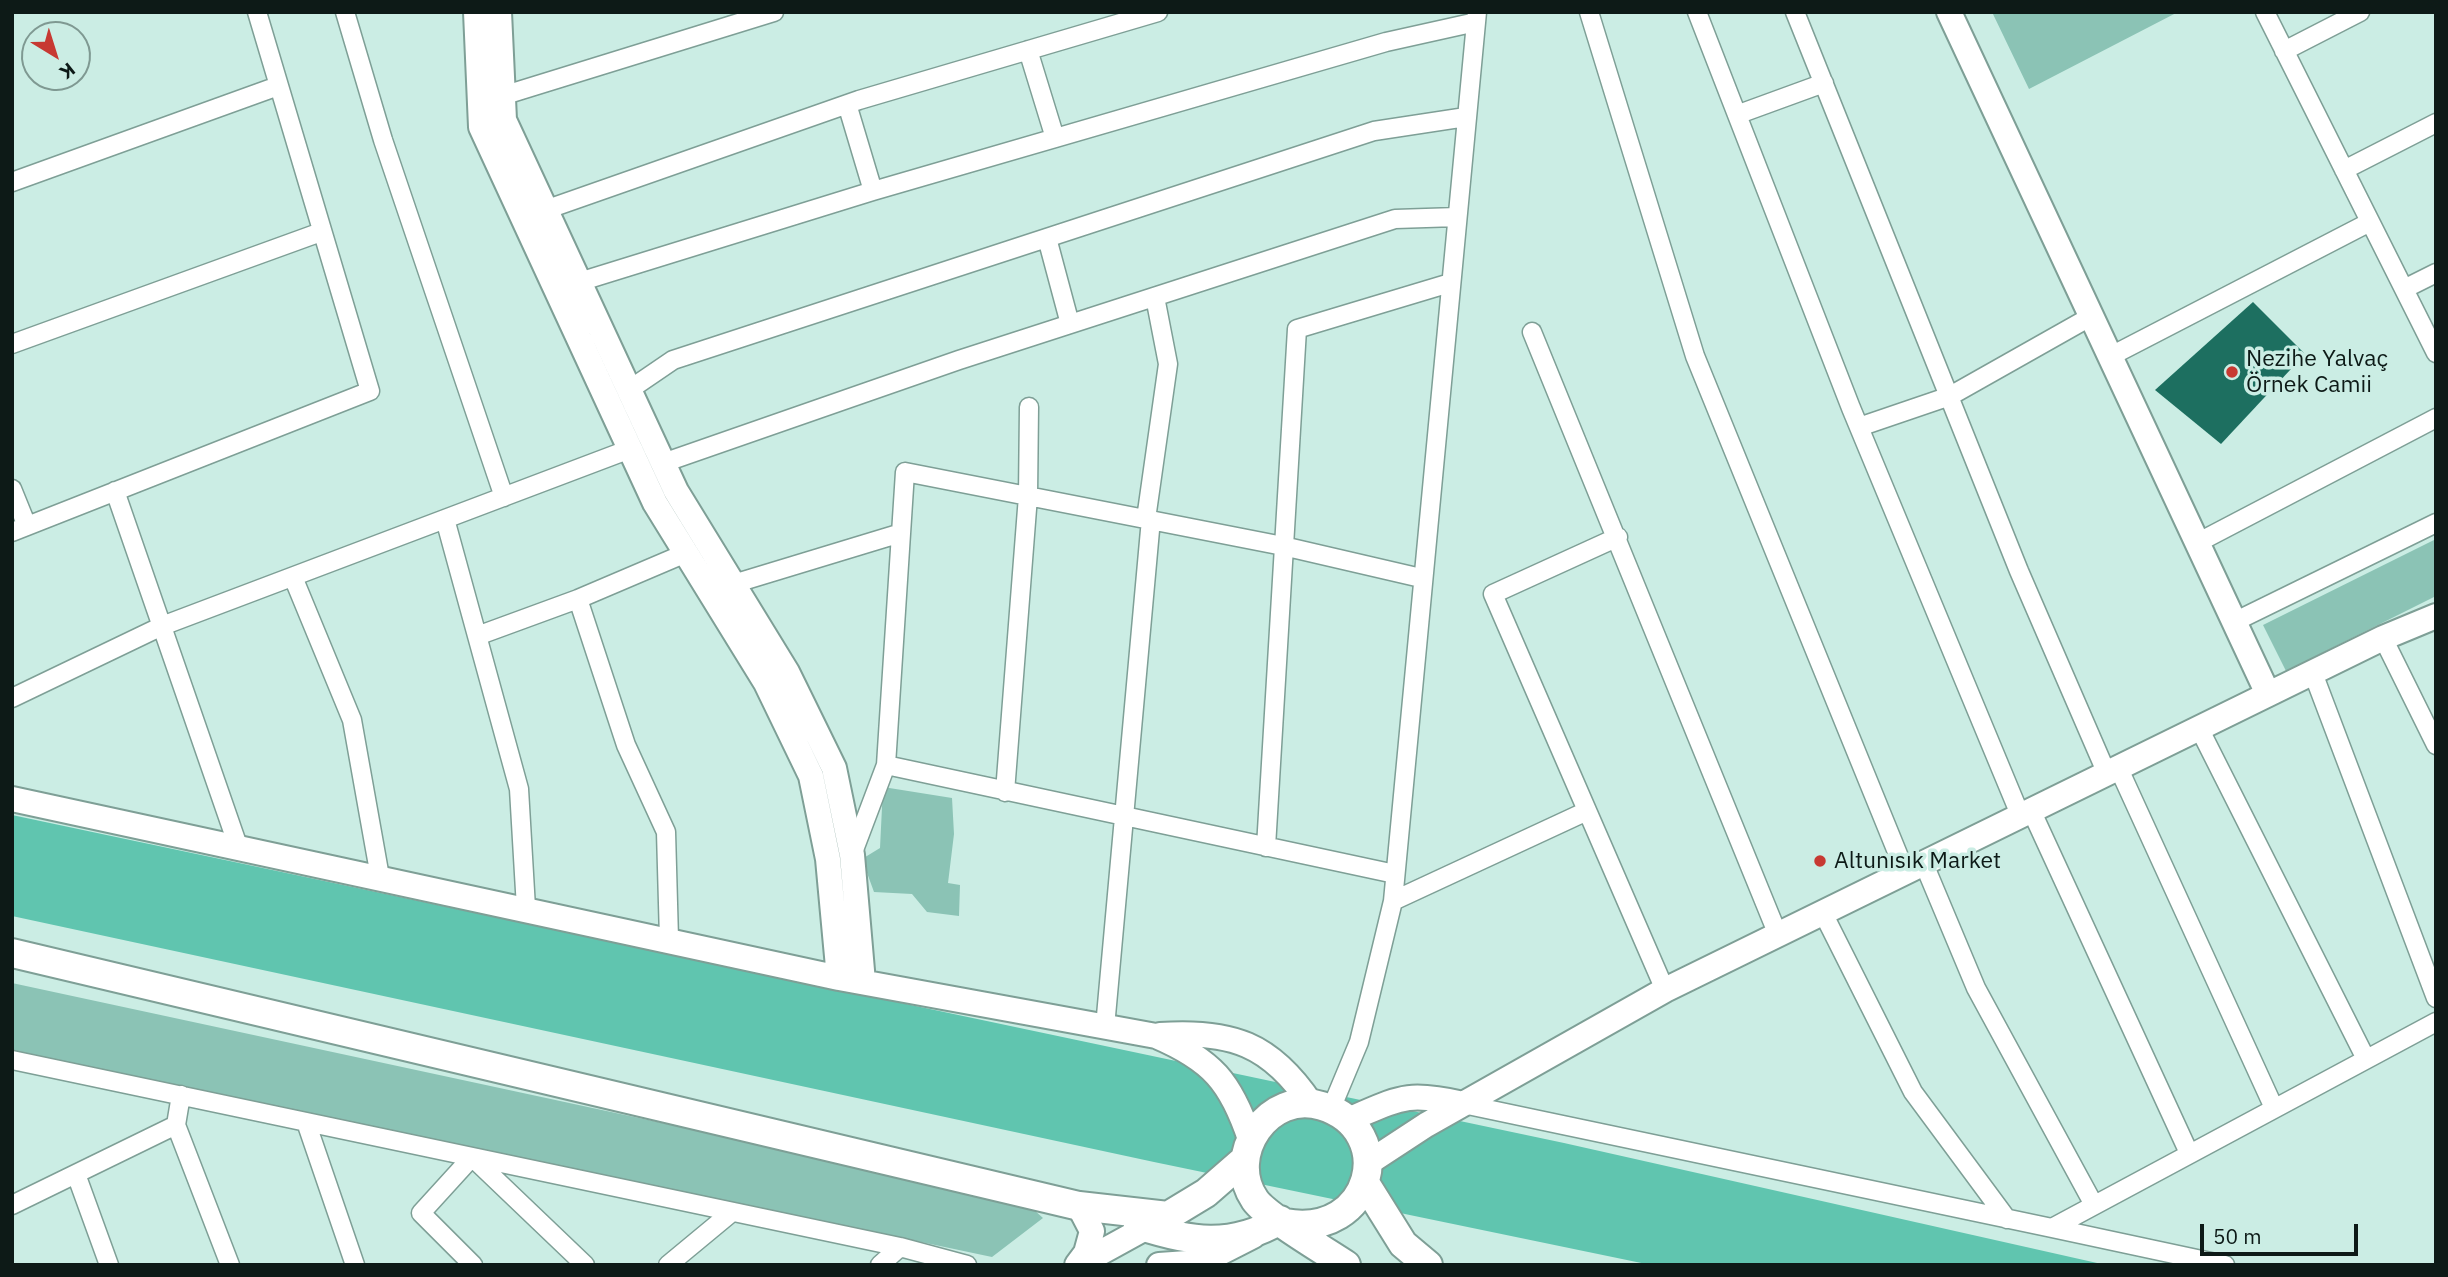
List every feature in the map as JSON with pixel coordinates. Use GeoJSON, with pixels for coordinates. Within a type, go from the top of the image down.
{"type":"FeatureCollection","features":[{"type":"Feature","properties":{"kind":"main road"},"geometry":{"type":"LineString","coordinates":[[475,12],[481,127],[655,503],[766,683],[811,776],[828,859],[839,978]]}},
{"type":"Feature","properties":{"kind":"main road"},"geometry":{"type":"LineString","coordinates":[[499,12],[504,120],[676,491],[787,672],[834,768],[852,855],[863,982]]}},
{"type":"Feature","properties":{"kind":"main road"},"geometry":{"type":"LineString","coordinates":[[1949,12],[2268,694]]}},
{"type":"Feature","properties":{"kind":"main road"},"geometry":{"type":"LineString","coordinates":[[12,953],[1079,1206],[1158,1222],[1184,1238],[1217,1241],[1274,1226],[1324,1224],[1342,1215],[1356,1201],[1366,1173],[1463,1104],[1665,990],[2383,638],[2436,616]]}},
{"type":"Feature","properties":{"kind":"main road"},"geometry":{"type":"LineString","coordinates":[[12,799],[526,908],[839,978],[1156,1036],[1180,1046],[1223,1078],[1238,1102],[1247,1149],[1246,1180],[1255,1199],[1268,1213],[1274,1226],[1346,1265]]}},
{"type":"Feature","properties":{"kind":"main road"},"geometry":{"type":"LineString","coordinates":[[1156,1036],[1192,1033],[1231,1040],[1269,1055],[1364,1144],[1366,1173],[1403,1244],[1429,1265]]}},
{"type":"Feature","properties":{"kind":"main road"},"geometry":{"type":"LineString","coordinates":[[1078,1265],[1206,1193],[1247,1149],[1262,1122],[1279,1110],[1299,1104],[1330,1111],[1404,1097],[1428,1096],[1463,1104]]}},
{"type":"Feature","properties":{"kind":"main road"},"geometry":{"type":"LineString","coordinates":[[1078,1265],[1086,1253],[1092,1231],[1079,1206]]}},
{"type":"Feature","properties":{"kind":"main road"},"geometry":{"type":"LineString","coordinates":[[1159,1265],[1202,1262],[1274,1226]]}},
{"type":"Feature","properties":{"kind":"street"},"geometry":{"type":"LineString","coordinates":[[12,489],[20,529],[370,391],[257,12]]}},
{"type":"Feature","properties":{"kind":"street"},"geometry":{"type":"LineString","coordinates":[[345,12],[383,141],[504,497]]}},
{"type":"Feature","properties":{"kind":"street"},"geometry":{"type":"LineString","coordinates":[[502,96],[774,12]]}},
{"type":"Feature","properties":{"kind":"street"},"geometry":{"type":"LineString","coordinates":[[545,210],[846,104],[1158,12]]}},
{"type":"Feature","properties":{"kind":"street"},"geometry":{"type":"LineString","coordinates":[[1589,12],[1695,356],[1915,869],[1976,988],[2094,1205]]}},
{"type":"Feature","properties":{"kind":"street"},"geometry":{"type":"LineString","coordinates":[[1697,12],[1859,427],[2026,814],[2189,1153]]}},
{"type":"Feature","properties":{"kind":"street"},"geometry":{"type":"LineString","coordinates":[[1795,12],[2019,571],[2274,1108]]}},
{"type":"Feature","properties":{"kind":"street"},"geometry":{"type":"LineString","coordinates":[[2265,12],[2436,353]]}},
{"type":"Feature","properties":{"kind":"street"},"geometry":{"type":"LineString","coordinates":[[2284,51],[2360,12]]}},
{"type":"Feature","properties":{"kind":"street"},"geometry":{"type":"LineString","coordinates":[[579,282],[873,191],[1476,17],[1392,901],[1359,1042],[1330,1111]]}},
{"type":"Feature","properties":{"kind":"street"},"geometry":{"type":"LineString","coordinates":[[1028,50],[1055,138]]}},
{"type":"Feature","properties":{"kind":"street"},"geometry":{"type":"LineString","coordinates":[[1739,114],[1824,83]]}},
{"type":"Feature","properties":{"kind":"street"},"geometry":{"type":"LineString","coordinates":[[12,182],[278,86]]}},
{"type":"Feature","properties":{"kind":"street"},"geometry":{"type":"LineString","coordinates":[[846,104],[873,191]]}},
{"type":"Feature","properties":{"kind":"street"},"geometry":{"type":"LineString","coordinates":[[629,390],[673,360],[1374,131],[1466,117]]}},
{"type":"Feature","properties":{"kind":"street"},"geometry":{"type":"LineString","coordinates":[[2344,170],[2436,122]]}},
{"type":"Feature","properties":{"kind":"street"},"geometry":{"type":"LineString","coordinates":[[663,463],[1070,324],[1395,219],[1457,217]]}},
{"type":"Feature","properties":{"kind":"street"},"geometry":{"type":"LineString","coordinates":[[2109,357],[2370,222]]}},
{"type":"Feature","properties":{"kind":"street"},"geometry":{"type":"LineString","coordinates":[[12,344],[321,232]]}},
{"type":"Feature","properties":{"kind":"street"},"geometry":{"type":"LineString","coordinates":[[1047,238],[1070,324]]}},
{"type":"Feature","properties":{"kind":"street"},"geometry":{"type":"LineString","coordinates":[[2404,289],[2436,273]]}},
{"type":"Feature","properties":{"kind":"street"},"geometry":{"type":"LineString","coordinates":[[1266,847],[1297,329],[1450,282]]}},
{"type":"Feature","properties":{"kind":"street"},"geometry":{"type":"LineString","coordinates":[[1105,1027],[1148,519],[1168,364],[1155,297]]}},
{"type":"Feature","properties":{"kind":"street"},"geometry":{"type":"LineString","coordinates":[[1859,427],[1950,396],[2090,317]]}},
{"type":"Feature","properties":{"kind":"street"},"geometry":{"type":"LineString","coordinates":[[1532,332],[1618,537],[1778,935]]}},
{"type":"Feature","properties":{"kind":"street"},"geometry":{"type":"LineString","coordinates":[[1005,792],[1028,496],[1030,407]]}},
{"type":"Feature","properties":{"kind":"street"},"geometry":{"type":"LineString","coordinates":[[2197,543],[2436,418]]}},
{"type":"Feature","properties":{"kind":"street"},"geometry":{"type":"LineString","coordinates":[[12,698],[162,626],[630,449]]}},
{"type":"Feature","properties":{"kind":"street"},"geometry":{"type":"LineString","coordinates":[[852,855],[886,765],[905,472],[1283,546],[1422,578]]}},
{"type":"Feature","properties":{"kind":"street"},"geometry":{"type":"LineString","coordinates":[[115,491],[237,846]]}},
{"type":"Feature","properties":{"kind":"street"},"geometry":{"type":"LineString","coordinates":[[445,519],[519,789],[526,908]]}},
{"type":"Feature","properties":{"kind":"street"},"geometry":{"type":"LineString","coordinates":[[2234,622],[2436,523]]}},
{"type":"Feature","properties":{"kind":"street"},"geometry":{"type":"LineString","coordinates":[[733,584],[901,533]]}},
{"type":"Feature","properties":{"kind":"street"},"geometry":{"type":"LineString","coordinates":[[1618,537],[1493,593],[1665,990]]}},
{"type":"Feature","properties":{"kind":"street"},"geometry":{"type":"LineString","coordinates":[[477,636],[578,599],[686,553]]}},
{"type":"Feature","properties":{"kind":"street"},"geometry":{"type":"LineString","coordinates":[[293,577],[352,720],[380,877]]}},
{"type":"Feature","properties":{"kind":"street"},"geometry":{"type":"LineString","coordinates":[[578,599],[626,745],[666,832],[669,939]]}},
{"type":"Feature","properties":{"kind":"street"},"geometry":{"type":"LineString","coordinates":[[2383,638],[2436,745]]}},
{"type":"Feature","properties":{"kind":"street"},"geometry":{"type":"LineString","coordinates":[[2313,673],[2436,998]]}},
{"type":"Feature","properties":{"kind":"street"},"geometry":{"type":"LineString","coordinates":[[2200,730],[2365,1059]]}},
{"type":"Feature","properties":{"kind":"street"},"geometry":{"type":"LineString","coordinates":[[886,765],[1395,874]]}},
{"type":"Feature","properties":{"kind":"street"},"geometry":{"type":"LineString","coordinates":[[1392,901],[1587,811]]}},
{"type":"Feature","properties":{"kind":"street"},"geometry":{"type":"LineString","coordinates":[[1823,913],[1913,1092],[2007,1219]]}},
{"type":"Feature","properties":{"kind":"street"},"geometry":{"type":"LineString","coordinates":[[2052,1228],[2436,1022]]}},
{"type":"Feature","properties":{"kind":"street"},"geometry":{"type":"LineString","coordinates":[[12,1060],[900,1247],[967,1265]]}},
{"type":"Feature","properties":{"kind":"street"},"geometry":{"type":"LineString","coordinates":[[12,1077],[33,1064]]}},
{"type":"Feature","properties":{"kind":"street"},"geometry":{"type":"LineString","coordinates":[[181,1095],[176,1125],[230,1265]]}},
{"type":"Feature","properties":{"kind":"street"},"geometry":{"type":"LineString","coordinates":[[1463,1104],[2225,1265]]}},
{"type":"Feature","properties":{"kind":"street"},"geometry":{"type":"LineString","coordinates":[[306,1122],[355,1265]]}},
{"type":"Feature","properties":{"kind":"street"},"geometry":{"type":"LineString","coordinates":[[12,1205],[176,1125]]}},
{"type":"Feature","properties":{"kind":"street"},"geometry":{"type":"LineString","coordinates":[[472,1157],[421,1213],[473,1265]]}},
{"type":"Feature","properties":{"kind":"street"},"geometry":{"type":"LineString","coordinates":[[472,1157],[585,1265]]}},
{"type":"Feature","properties":{"kind":"street"},"geometry":{"type":"LineString","coordinates":[[76,1174],[109,1265]]}},
{"type":"Feature","properties":{"kind":"street"},"geometry":{"type":"LineString","coordinates":[[668,1265],[732,1212]]}},
{"type":"Feature","properties":{"kind":"street"},"geometry":{"type":"LineString","coordinates":[[880,1265],[900,1247]]}},
{"type":"Feature","properties":{"kind":"shaded area"},"geometry":{"type":"Polygon","coordinates":[[[1992,12],[2178,12],[2029,89],[1992,12]]]}},
{"type":"Feature","properties":{"kind":"shaded area"},"geometry":{"type":"Polygon","coordinates":[[[2436,539],[2436,596],[2286,671],[2263,625],[2436,539]]]}},
{"type":"Feature","properties":{"kind":"shaded area"},"geometry":{"type":"Polygon","coordinates":[[[883,787],[952,798],[954,834],[948,883],[960,885],[959,916],[927,912],[912,894],[874,892],[862,859],[880,848],[883,787]]]}},
{"type":"Feature","properties":{"kind":"shaded area"},"geometry":{"type":"Polygon","coordinates":[[[12,815],[1564,1143],[2106,1265],[1651,1265],[1154,1162],[12,916],[12,815]]]}},
{"type":"Feature","properties":{"kind":"shaded area"},"geometry":{"type":"Polygon","coordinates":[[[12,983],[783,1149],[1033,1209],[1043,1218],[992,1257],[12,1050],[12,983]]]}},
{"type":"Feature","properties":{"kind":"building","name":"Nezihe Yalvaç Örnek Camii"},"geometry":{"type":"Polygon","coordinates":[[[2253,302],[2305,354],[2221,444],[2155,390],[2253,302]]]}},
{"type":"Feature","properties":{"kind":"place","name":"Nezihe Yalvaç Örnek Camii"},"geometry":{"type":"Point","coordinates":[2232,372]}},
{"type":"Feature","properties":{"kind":"place","name":"Altunısık Market"},"geometry":{"type":"Point","coordinates":[1820,861]}}]}
